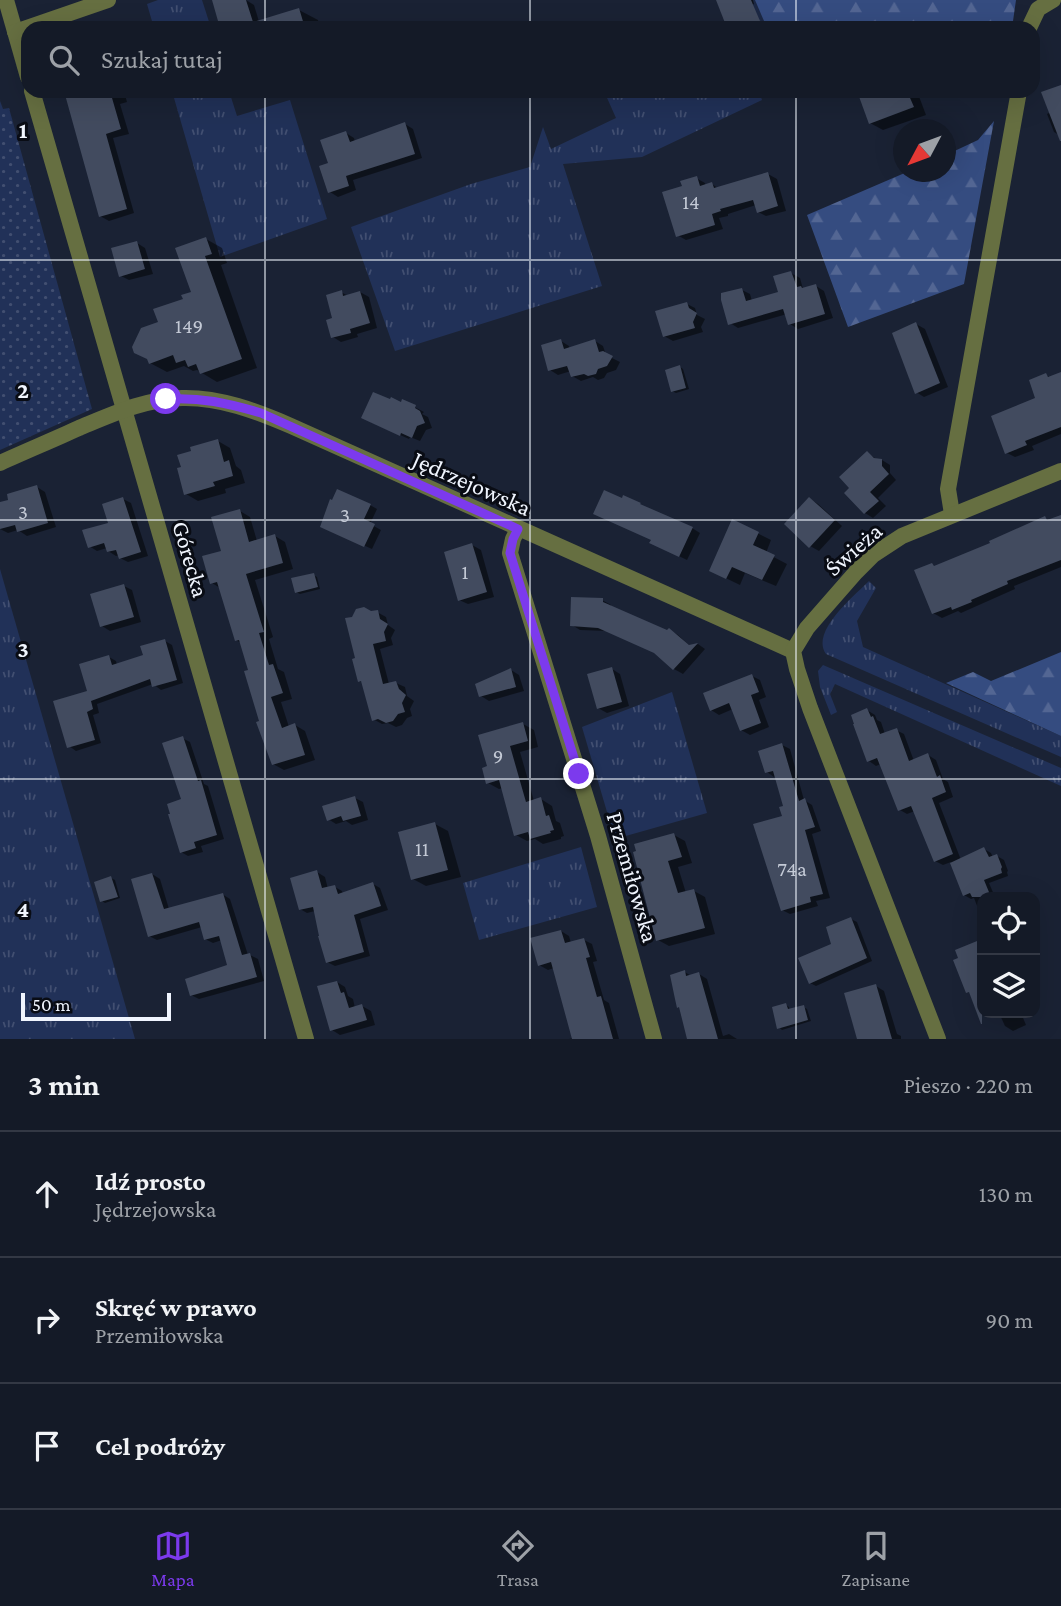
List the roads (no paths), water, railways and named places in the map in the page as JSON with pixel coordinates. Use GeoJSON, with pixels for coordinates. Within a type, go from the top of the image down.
{"type":"FeatureCollection","features":[{"type":"Feature","properties":{"kind":"street"},"geometry":{"type":"LineString","coordinates":[[6,0],[21,53]]}},
{"type":"Feature","properties":{"kind":"street"},"geometry":{"type":"LineString","coordinates":[[47,21],[108,0]]}},
{"type":"Feature","properties":{"kind":"street"},"geometry":{"type":"LineString","coordinates":[[1032,21],[1038,9],[1053,0]]}},
{"type":"Feature","properties":{"kind":"street"},"geometry":{"type":"LineString","coordinates":[[15,32],[21,30]]}},
{"type":"Feature","properties":{"kind":"street","name":"Górecka"},"geometry":{"type":"LineString","coordinates":[[34,98],[306,1039]]}},
{"type":"Feature","properties":{"kind":"street"},"geometry":{"type":"LineString","coordinates":[[952,514],[948,489],[1018,98]]}},
{"type":"Feature","properties":{"kind":"street","name":"Jędrzejowska"},"geometry":{"type":"LineString","coordinates":[[0,463],[124,409],[149,401],[185,398],[223,402],[291,426],[793,651]]}},
{"type":"Feature","properties":{"kind":"street","name":"Świeża"},"geometry":{"type":"LineString","coordinates":[[793,651],[824,607],[873,555],[902,536],[1061,471]]}},
{"type":"Feature","properties":{"kind":"street","name":"Przemiłowska"},"geometry":{"type":"LineString","coordinates":[[518,529],[510,553],[598,836],[654,1039]]}},
{"type":"Feature","properties":{"kind":"street"},"geometry":{"type":"LineString","coordinates":[[793,651],[810,708],[938,1039]]}}]}
